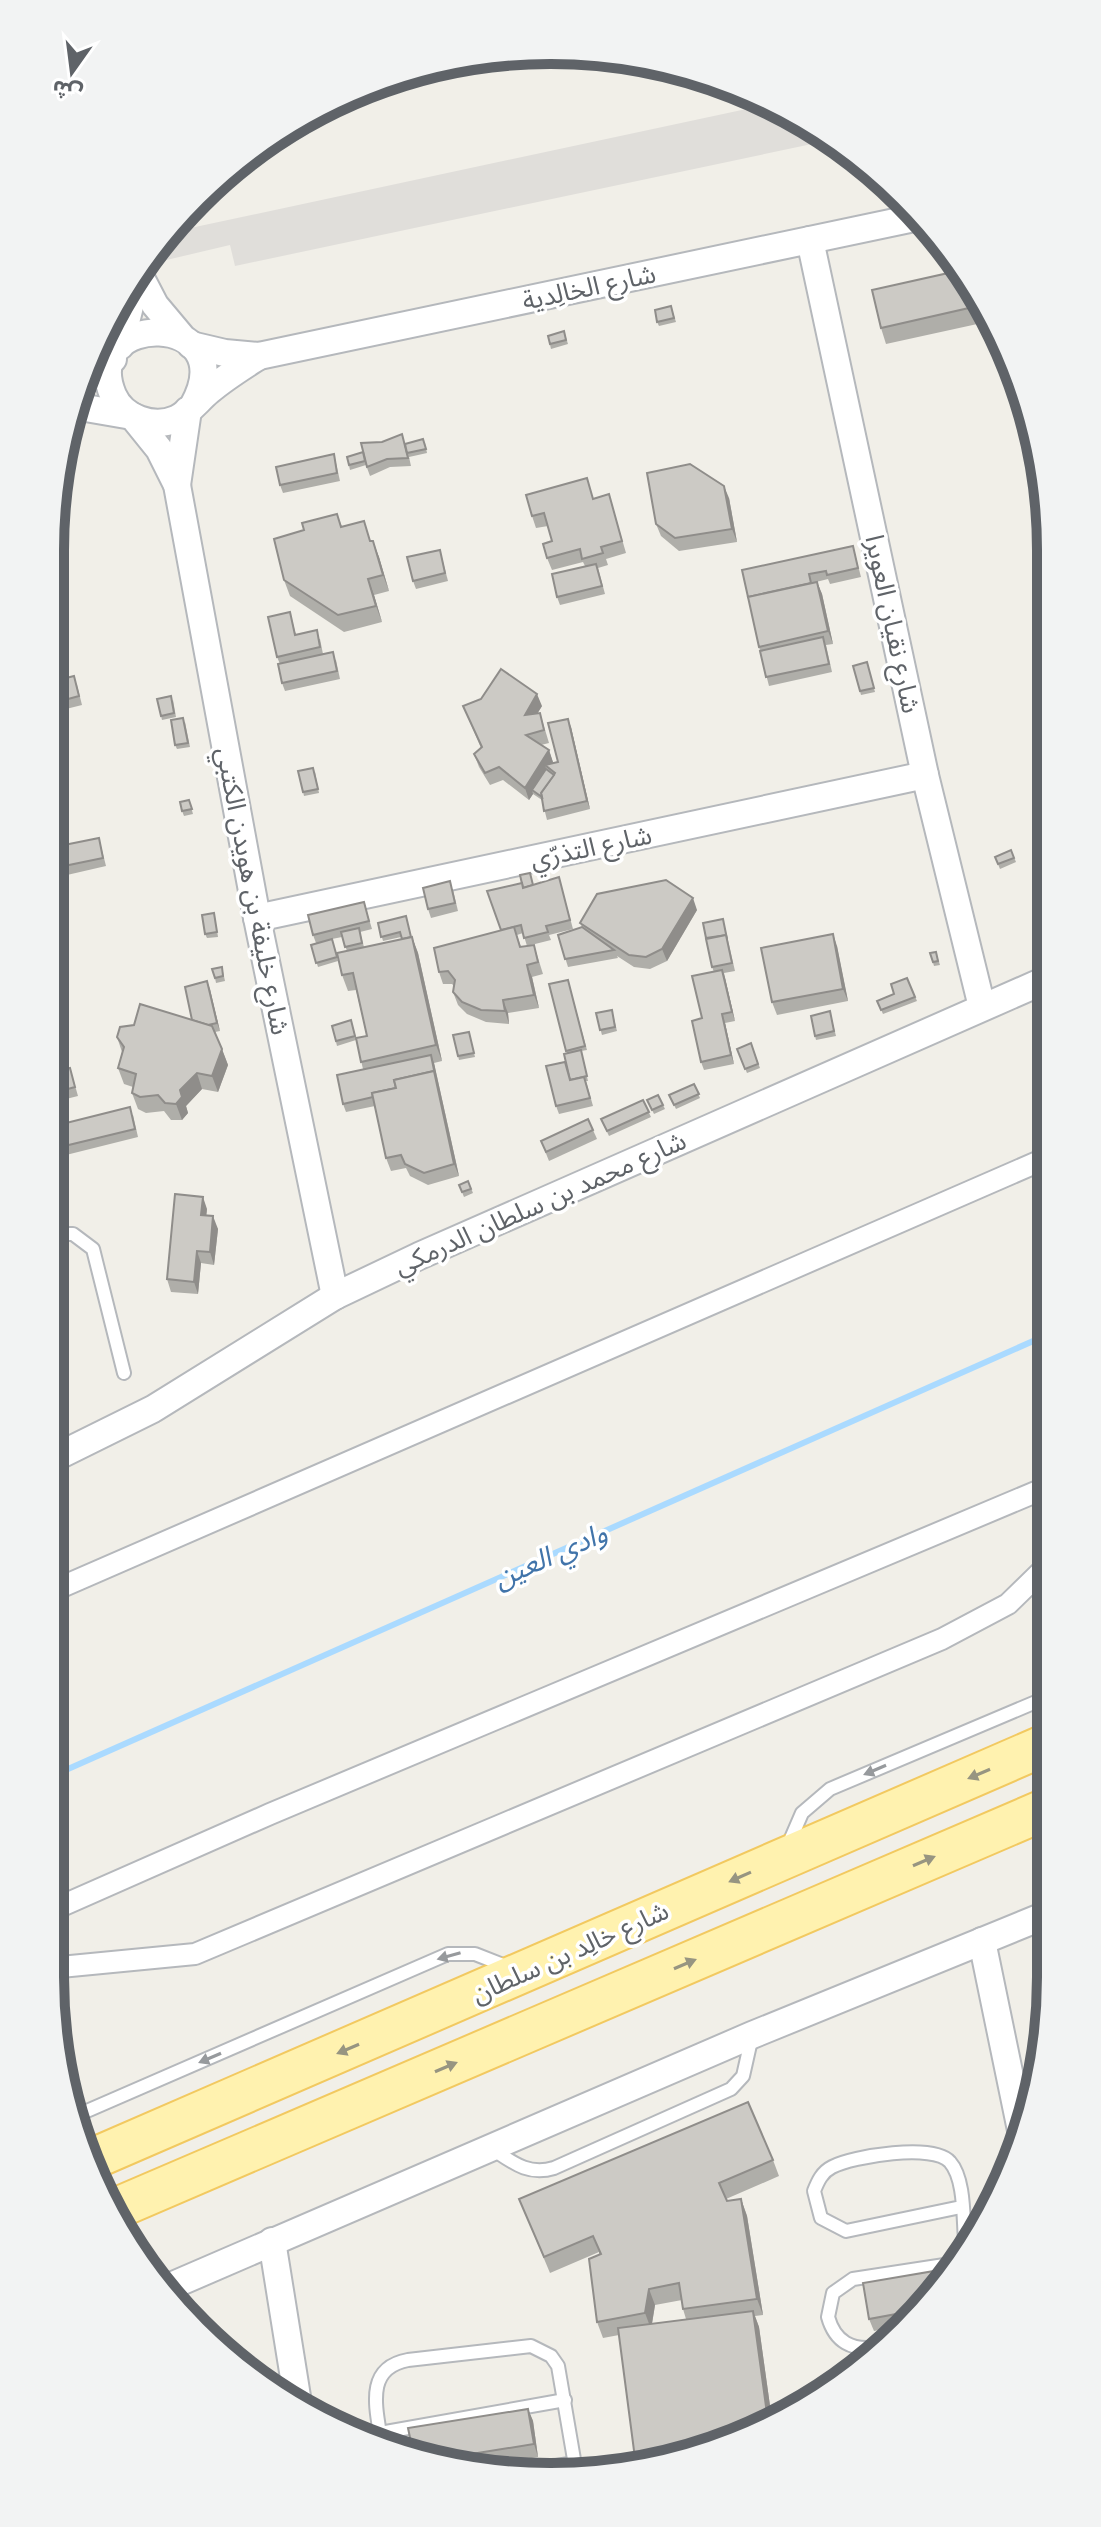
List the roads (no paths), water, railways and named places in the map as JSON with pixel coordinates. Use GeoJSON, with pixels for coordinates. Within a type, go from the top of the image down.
{"type":"FeatureCollection","features":[{"type":"Feature","properties":{"kind":"main road","name":"شارع خالِد بن سلطان"},"geometry":{"type":"LineString","coordinates":[[99,2156],[1037,1749]]}},
{"type":"Feature","properties":{"kind":"main road"},"geometry":{"type":"LineString","coordinates":[[122,2206],[1037,1813]]}},
{"type":"Feature","properties":{"kind":"main road"},"geometry":{"type":"LineString","coordinates":[[160,2190],[184,2165],[213,2145],[422,2043],[428,2030],[421,2018]]}},
{"type":"Feature","properties":{"kind":"street","name":"شارع الخالِدية"},"geometry":{"type":"LineString","coordinates":[[186,341],[259,356],[907,220]]}},
{"type":"Feature","properties":{"kind":"street","name":"شارع نقيان العويرا"},"geometry":{"type":"LineString","coordinates":[[810,240],[925,775],[982,1007]]}},
{"type":"Feature","properties":{"kind":"street"},"geometry":{"type":"LineString","coordinates":[[86,408],[162,422],[190,408],[201,391],[203,375],[200,359],[155,305],[144,283]]}},
{"type":"Feature","properties":{"kind":"street"},"geometry":{"type":"LineString","coordinates":[[129,307],[109,372],[114,397],[133,417]]}},
{"type":"Feature","properties":{"kind":"street"},"geometry":{"type":"LineString","coordinates":[[100,367],[130,337],[155,330],[186,341]]}},
{"type":"Feature","properties":{"kind":"street","name":"شارع الخالِدية"},"geometry":{"type":"LineString","coordinates":[[190,408],[259,356]]}},
{"type":"Feature","properties":{"kind":"street","name":"شارع خليفة بن هويدن الكتبي"},"geometry":{"type":"LineString","coordinates":[[177,485],[190,408]]}},
{"type":"Feature","properties":{"kind":"street","name":"شارع خليفة بن هويدن الكتبي"},"geometry":{"type":"LineString","coordinates":[[133,417],[159,449],[177,485],[257,918],[335,1296]]}},
{"type":"Feature","properties":{"kind":"street","name":"شارع التذرّي"},"geometry":{"type":"LineString","coordinates":[[257,918],[925,775]]}},
{"type":"Feature","properties":{"kind":"street","name":"شارع محمد بن سلطان الدرمكي"},"geometry":{"type":"LineString","coordinates":[[64,1448],[153,1409],[335,1296],[1037,984]]}},
{"type":"Feature","properties":{"kind":"street"},"geometry":{"type":"LineString","coordinates":[[64,1586],[1037,1162]]}},
{"type":"Feature","properties":{"kind":"street"},"geometry":{"type":"LineString","coordinates":[[64,1905],[270,1814],[1037,1491]]}},
{"type":"Feature","properties":{"kind":"street"},"geometry":{"type":"LineString","coordinates":[[64,1967],[195,1954],[942,1639],[1008,1604],[1037,1576]]}},
{"type":"Feature","properties":{"kind":"street"},"geometry":{"type":"LineString","coordinates":[[174,2284],[489,2146],[1037,1919]]}},
{"type":"Feature","properties":{"kind":"street"},"geometry":{"type":"LineString","coordinates":[[982,1941],[1017,2112]]}},
{"type":"Feature","properties":{"kind":"street"},"geometry":{"type":"LineString","coordinates":[[272,2241],[296,2391]]}},
{"type":"Feature","properties":{"kind":"lane"},"geometry":{"type":"LineString","coordinates":[[64,1234],[73,1234],[93,1249],[124,1373]]}},
{"type":"Feature","properties":{"kind":"lane"},"geometry":{"type":"LineString","coordinates":[[784,1857],[795,1823],[819,1795],[1037,1702]]}},
{"type":"Feature","properties":{"kind":"lane"},"geometry":{"type":"LineString","coordinates":[[84,2112],[448,1954],[475,1954],[522,1973]]}},
{"type":"Feature","properties":{"kind":"lane"},"geometry":{"type":"LineString","coordinates":[[489,2146],[523,2169],[554,2168],[731,2089],[743,2076],[752,2035]]}},
{"type":"Feature","properties":{"kind":"lane"},"geometry":{"type":"LineString","coordinates":[[961,2207],[846,2231],[832,2227],[821,2218],[814,2191],[829,2168],[842,2163],[926,2150],[950,2162],[958,2179],[964,2233]]}},
{"type":"Feature","properties":{"kind":"lane"},"geometry":{"type":"LineString","coordinates":[[863,2349],[839,2339],[828,2317],[833,2293],[853,2279],[942,2265]]}},
{"type":"Feature","properties":{"kind":"lane"},"geometry":{"type":"LineString","coordinates":[[380,2432],[375,2399],[377,2381],[389,2366],[408,2360],[531,2346],[551,2356],[558,2366],[575,2462]]}},
{"type":"Feature","properties":{"kind":"lane"},"geometry":{"type":"LineString","coordinates":[[389,2435],[565,2400]]}},
{"type":"Feature","properties":{"kind":"waterway","name":"وادي العين"},"geometry":{"type":"LineString","coordinates":[[64,1771],[1037,1339]]}}]}
